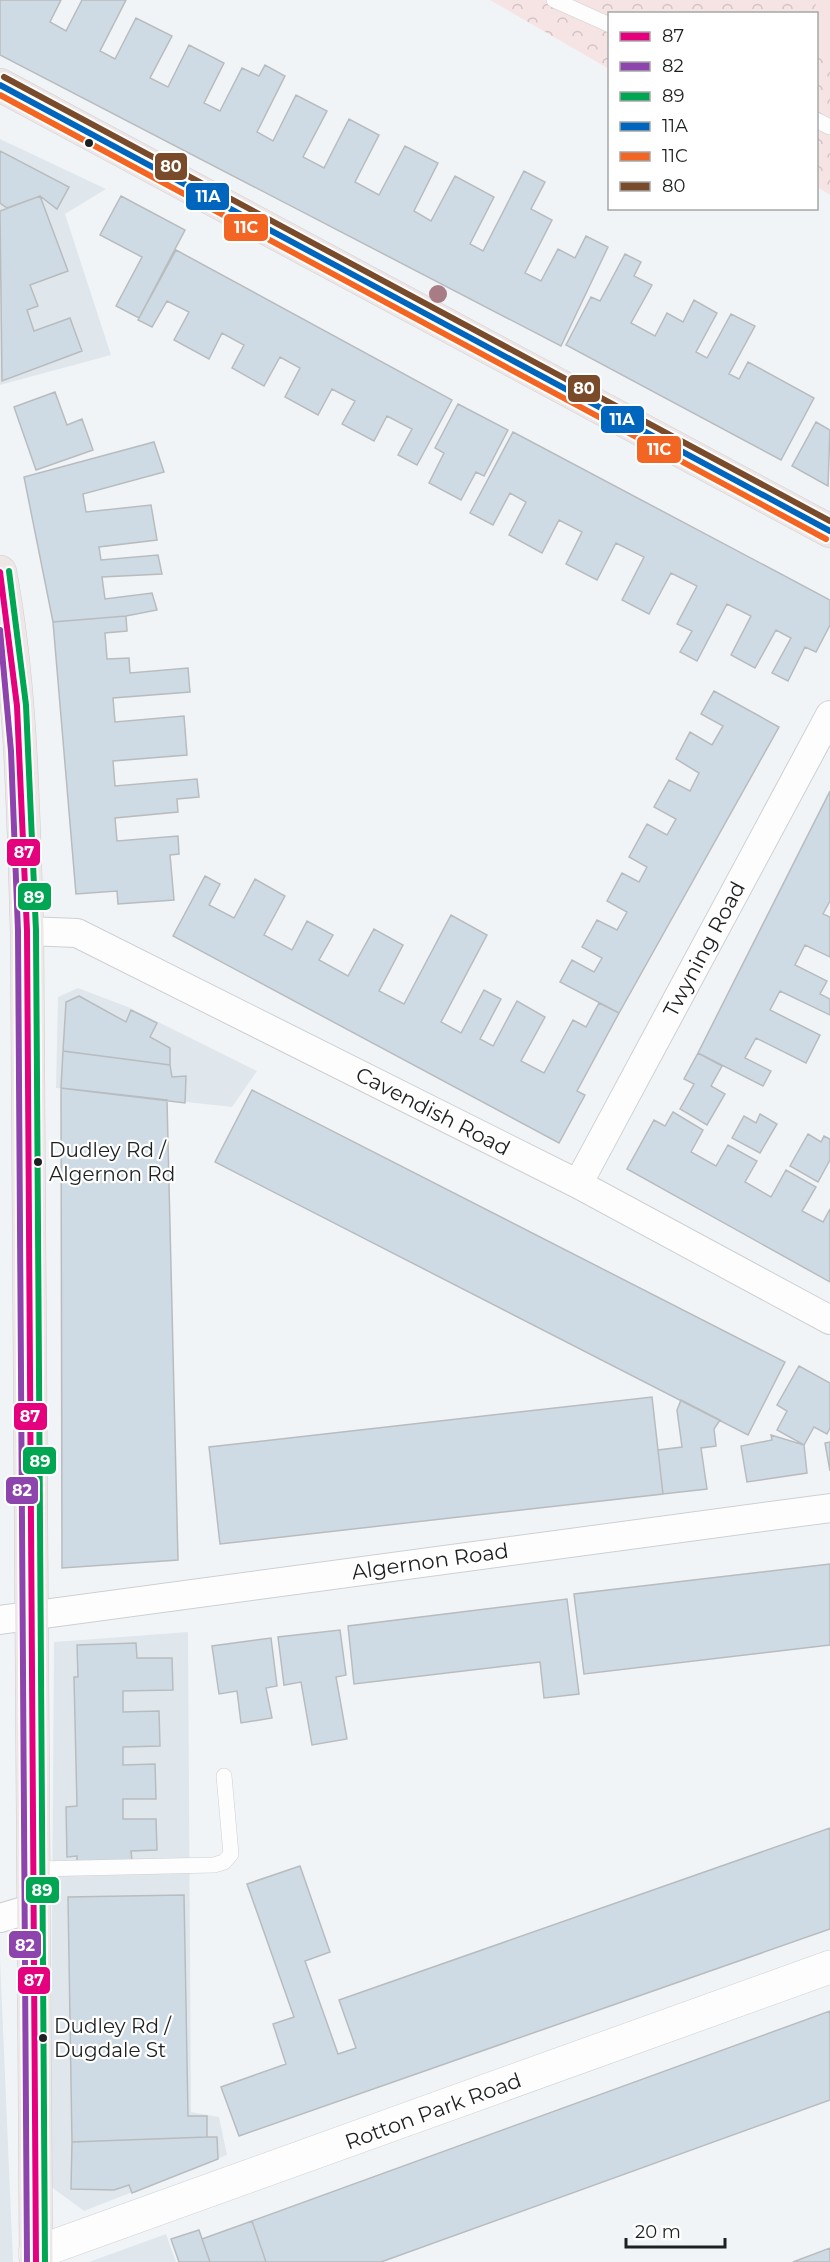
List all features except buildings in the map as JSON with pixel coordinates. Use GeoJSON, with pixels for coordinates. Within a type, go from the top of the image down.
{"type":"FeatureCollection","features":[{"type":"Feature","properties":{"kind":"main road"},"geometry":{"type":"LineString","coordinates":[[0,85],[830,531]]}},
{"type":"Feature","properties":{"kind":"main road"},"geometry":{"type":"LineString","coordinates":[[0,572],[21,777],[27,931],[15,1617],[36,1869],[34,1908],[36,2257]]}},
{"type":"Feature","properties":{"kind":"main road","name":"Rotton Park Road"},"geometry":{"type":"LineString","coordinates":[[36,2257],[830,1967]]}},
{"type":"Feature","properties":{"kind":"street","name":"Twyning Road"},"geometry":{"type":"LineString","coordinates":[[578,1184],[830,715]]}},
{"type":"Feature","properties":{"kind":"street","name":"Cavendish Road"},"geometry":{"type":"LineString","coordinates":[[27,931],[77,933],[578,1184],[830,1320]]}},
{"type":"Feature","properties":{"kind":"street","name":"Algernon Road"},"geometry":{"type":"LineString","coordinates":[[15,1617],[830,1508]]}},
{"type":"Feature","properties":{"kind":"street"},"geometry":{"type":"LineString","coordinates":[[0,1918],[34,1908]]}},
{"type":"Feature","properties":{"kind":"lane"},"geometry":{"type":"LineString","coordinates":[[554,0],[608,25]]}},
{"type":"Feature","properties":{"kind":"lane"},"geometry":{"type":"LineString","coordinates":[[36,1869],[214,1865],[224,1862],[231,1854],[224,1776]]}},
{"type":"Feature","properties":{"kind":"shaded area"},"geometry":{"type":"Polygon","coordinates":[[[0,139],[106,189],[65,214],[111,355],[0,385],[0,139]]]}},
{"type":"Feature","properties":{"kind":"shaded area"},"geometry":{"type":"Polygon","coordinates":[[[78,988],[128,1007],[257,1071],[232,1107],[56,1088],[58,997],[78,988]]]}},
{"type":"Feature","properties":{"kind":"shaded area"},"geometry":{"type":"Polygon","coordinates":[[[188,1632],[191,2112],[219,2117],[227,2155],[84,2211],[50,2186],[54,1642],[188,1632]]]}},
{"type":"Feature","properties":{"kind":"shaded area"},"geometry":{"type":"Polygon","coordinates":[[[0,1958],[13,2262],[0,2262],[0,1958]]]}},
{"type":"Feature","properties":{"kind":"shaded area"},"geometry":{"type":"Polygon","coordinates":[[[166,2234],[176,2262],[89,2262],[166,2234]]]}},
{"type":"Feature","properties":{"kind":"green space"},"geometry":{"type":"Polygon","coordinates":[[[490,0],[830,0],[830,195],[818,188],[818,12],[608,12],[608,68],[490,0]]]}},
{"type":"Feature","properties":{"kind":"green space"},"geometry":{"type":"Polygon","coordinates":[[[818,0],[830,0],[830,60],[818,54],[818,12],[812,12],[818,0]]]}},
{"type":"Feature","properties":{"kind":"transit line","name":"80"},"geometry":{"type":"LineString","coordinates":[[4,77],[830,521]]}},
{"type":"Feature","properties":{"kind":"transit line","name":"11A"},"geometry":{"type":"LineString","coordinates":[[0,85],[830,531]]}},
{"type":"Feature","properties":{"kind":"transit line","name":"11C"},"geometry":{"type":"LineString","coordinates":[[0,95],[826,539]]}},
{"type":"Feature","properties":{"kind":"transit line","name":"89"},"geometry":{"type":"LineString","coordinates":[[9,571],[26,705],[36,931],[45,2262]]}},
{"type":"Feature","properties":{"kind":"transit line","name":"87"},"geometry":{"type":"LineString","coordinates":[[0,572],[17,706],[27,931],[36,2262]]}},
{"type":"Feature","properties":{"kind":"transit line","name":"82"},"geometry":{"type":"LineString","coordinates":[[0,630],[11,751],[18,931],[27,2262]]}},
{"type":"Feature","properties":{"kind":"place","name":"Dudley Rd / Algernon Rd"},"geometry":{"type":"Point","coordinates":[38,1162]}},
{"type":"Feature","properties":{"kind":"place","name":"Dudley Rd / Dugdale St"},"geometry":{"type":"Point","coordinates":[43,2038]}}]}
